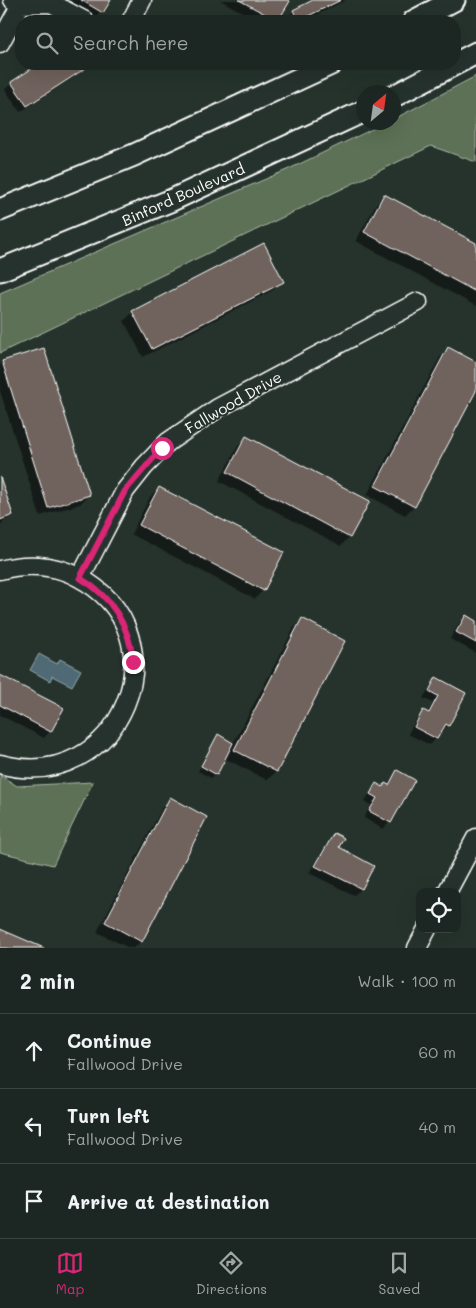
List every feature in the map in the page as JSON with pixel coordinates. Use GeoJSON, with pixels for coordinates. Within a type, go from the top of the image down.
{"type":"FeatureCollection","features":[{"type":"Feature","properties":{"kind":"main road"},"geometry":{"type":"LineString","coordinates":[[425,15],[454,0]]}},
{"type":"Feature","properties":{"kind":"main road"},"geometry":{"type":"LineString","coordinates":[[461,61],[476,53]]}},
{"type":"Feature","properties":{"kind":"main road"},"geometry":{"type":"LineString","coordinates":[[0,210],[134,155],[318,70]]}},
{"type":"Feature","properties":{"kind":"main road"},"geometry":{"type":"LineString","coordinates":[[401,92],[444,70]]}},
{"type":"Feature","properties":{"kind":"main road","name":"Binford Boulevard"},"geometry":{"type":"LineString","coordinates":[[0,270],[172,200],[356,115]]}},
{"type":"Feature","properties":{"kind":"street"},"geometry":{"type":"LineString","coordinates":[[134,15],[142,0]]}},
{"type":"Feature","properties":{"kind":"street"},"geometry":{"type":"LineString","coordinates":[[0,43],[17,2],[51,3],[74,15]]}},
{"type":"Feature","properties":{"kind":"street","name":"Fallwood Drive"},"geometry":{"type":"LineString","coordinates":[[80,578],[125,491],[144,467],[168,442],[218,408],[418,302]]}},
{"type":"Feature","properties":{"kind":"street"},"geometry":{"type":"LineString","coordinates":[[0,570],[36,566],[58,569],[80,578],[92,586],[109,601],[128,633],[133,670],[126,707],[114,728],[103,740],[75,760],[59,765],[34,769],[0,765]]}},
{"type":"Feature","properties":{"kind":"street"},"geometry":{"type":"LineString","coordinates":[[449,888],[476,838]]}},
{"type":"Feature","properties":{"kind":"street"},"geometry":{"type":"LineString","coordinates":[[417,948],[425,933]]}},
{"type":"Feature","properties":{"kind":"green space"},"geometry":{"type":"Polygon","coordinates":[[[476,76],[476,162],[431,146],[0,353],[0,293],[289,169],[370,130],[401,130],[401,115],[476,76]]]}},
{"type":"Feature","properties":{"kind":"green space"},"geometry":{"type":"Polygon","coordinates":[[[0,775],[17,786],[93,782],[53,865],[0,852],[0,775]]]}},
{"type":"Feature","properties":{"kind":"water"},"geometry":{"type":"Polygon","coordinates":[[[39,654],[57,664],[60,659],[81,670],[72,686],[52,676],[50,681],[30,670],[39,654]]]}},
{"type":"Feature","properties":{"kind":"building"},"geometry":{"type":"Polygon","coordinates":[[[81,0],[111,0],[103,13],[81,0]]]}},
{"type":"Feature","properties":{"kind":"building"},"geometry":{"type":"Polygon","coordinates":[[[239,0],[290,1],[282,15],[267,15],[239,0]]]}},
{"type":"Feature","properties":{"kind":"building"},"geometry":{"type":"Polygon","coordinates":[[[313,0],[341,0],[310,15],[295,15],[293,10],[313,0]]]}},
{"type":"Feature","properties":{"kind":"building"},"geometry":{"type":"Polygon","coordinates":[[[30,70],[83,70],[27,106],[11,82],[30,70]]]}},
{"type":"Feature","properties":{"kind":"building"},"geometry":{"type":"Polygon","coordinates":[[[384,194],[476,243],[476,292],[364,232],[384,194]]]}},
{"type":"Feature","properties":{"kind":"building"},"geometry":{"type":"Polygon","coordinates":[[[264,243],[284,282],[152,349],[132,311],[264,243]]]}},
{"type":"Feature","properties":{"kind":"building"},"geometry":{"type":"Polygon","coordinates":[[[448,347],[476,362],[476,391],[415,507],[375,486],[448,347]]]}},
{"type":"Feature","properties":{"kind":"building"},"geometry":{"type":"Polygon","coordinates":[[[44,348],[90,495],[48,508],[2,361],[44,348]]]}},
{"type":"Feature","properties":{"kind":"building"},"geometry":{"type":"Polygon","coordinates":[[[246,436],[370,501],[350,538],[227,472],[246,436]]]}},
{"type":"Feature","properties":{"kind":"building"},"geometry":{"type":"Polygon","coordinates":[[[0,477],[13,515],[0,520],[0,477]]]}},
{"type":"Feature","properties":{"kind":"building"},"geometry":{"type":"Polygon","coordinates":[[[159,487],[284,552],[264,591],[139,525],[159,487]]]}},
{"type":"Feature","properties":{"kind":"building"},"geometry":{"type":"Polygon","coordinates":[[[466,615],[476,621],[476,643],[456,632],[466,615]]]}},
{"type":"Feature","properties":{"kind":"building"},"geometry":{"type":"Polygon","coordinates":[[[302,618],[345,641],[277,772],[234,750],[302,618]]]}},
{"type":"Feature","properties":{"kind":"building"},"geometry":{"type":"Polygon","coordinates":[[[0,675],[64,708],[51,732],[0,705],[0,675]]]}},
{"type":"Feature","properties":{"kind":"building"},"geometry":{"type":"Polygon","coordinates":[[[436,677],[466,693],[449,726],[446,724],[437,739],[414,727],[423,710],[429,713],[438,696],[429,691],[436,677]]]}},
{"type":"Feature","properties":{"kind":"building"},"geometry":{"type":"Polygon","coordinates":[[[218,734],[233,743],[217,775],[201,766],[218,734]]]}},
{"type":"Feature","properties":{"kind":"building"},"geometry":{"type":"Polygon","coordinates":[[[397,770],[415,780],[391,823],[369,811],[377,798],[370,794],[376,783],[383,787],[385,783],[389,785],[397,770]]]}},
{"type":"Feature","properties":{"kind":"building"},"geometry":{"type":"Polygon","coordinates":[[[170,797],[207,817],[142,942],[105,922],[170,797]]]}},
{"type":"Feature","properties":{"kind":"building"},"geometry":{"type":"Polygon","coordinates":[[[334,833],[344,838],[339,847],[374,866],[362,889],[315,866],[334,833]]]}},
{"type":"Feature","properties":{"kind":"building"},"geometry":{"type":"Polygon","coordinates":[[[0,929],[44,948],[0,948],[0,929]]]}},
{"type":"Feature","properties":{"kind":"route"},"geometry":{"type":"LineString","coordinates":[[133,662],[128,633],[118,613],[98,590],[80,578],[98,539],[125,491],[162,448]]}}]}
